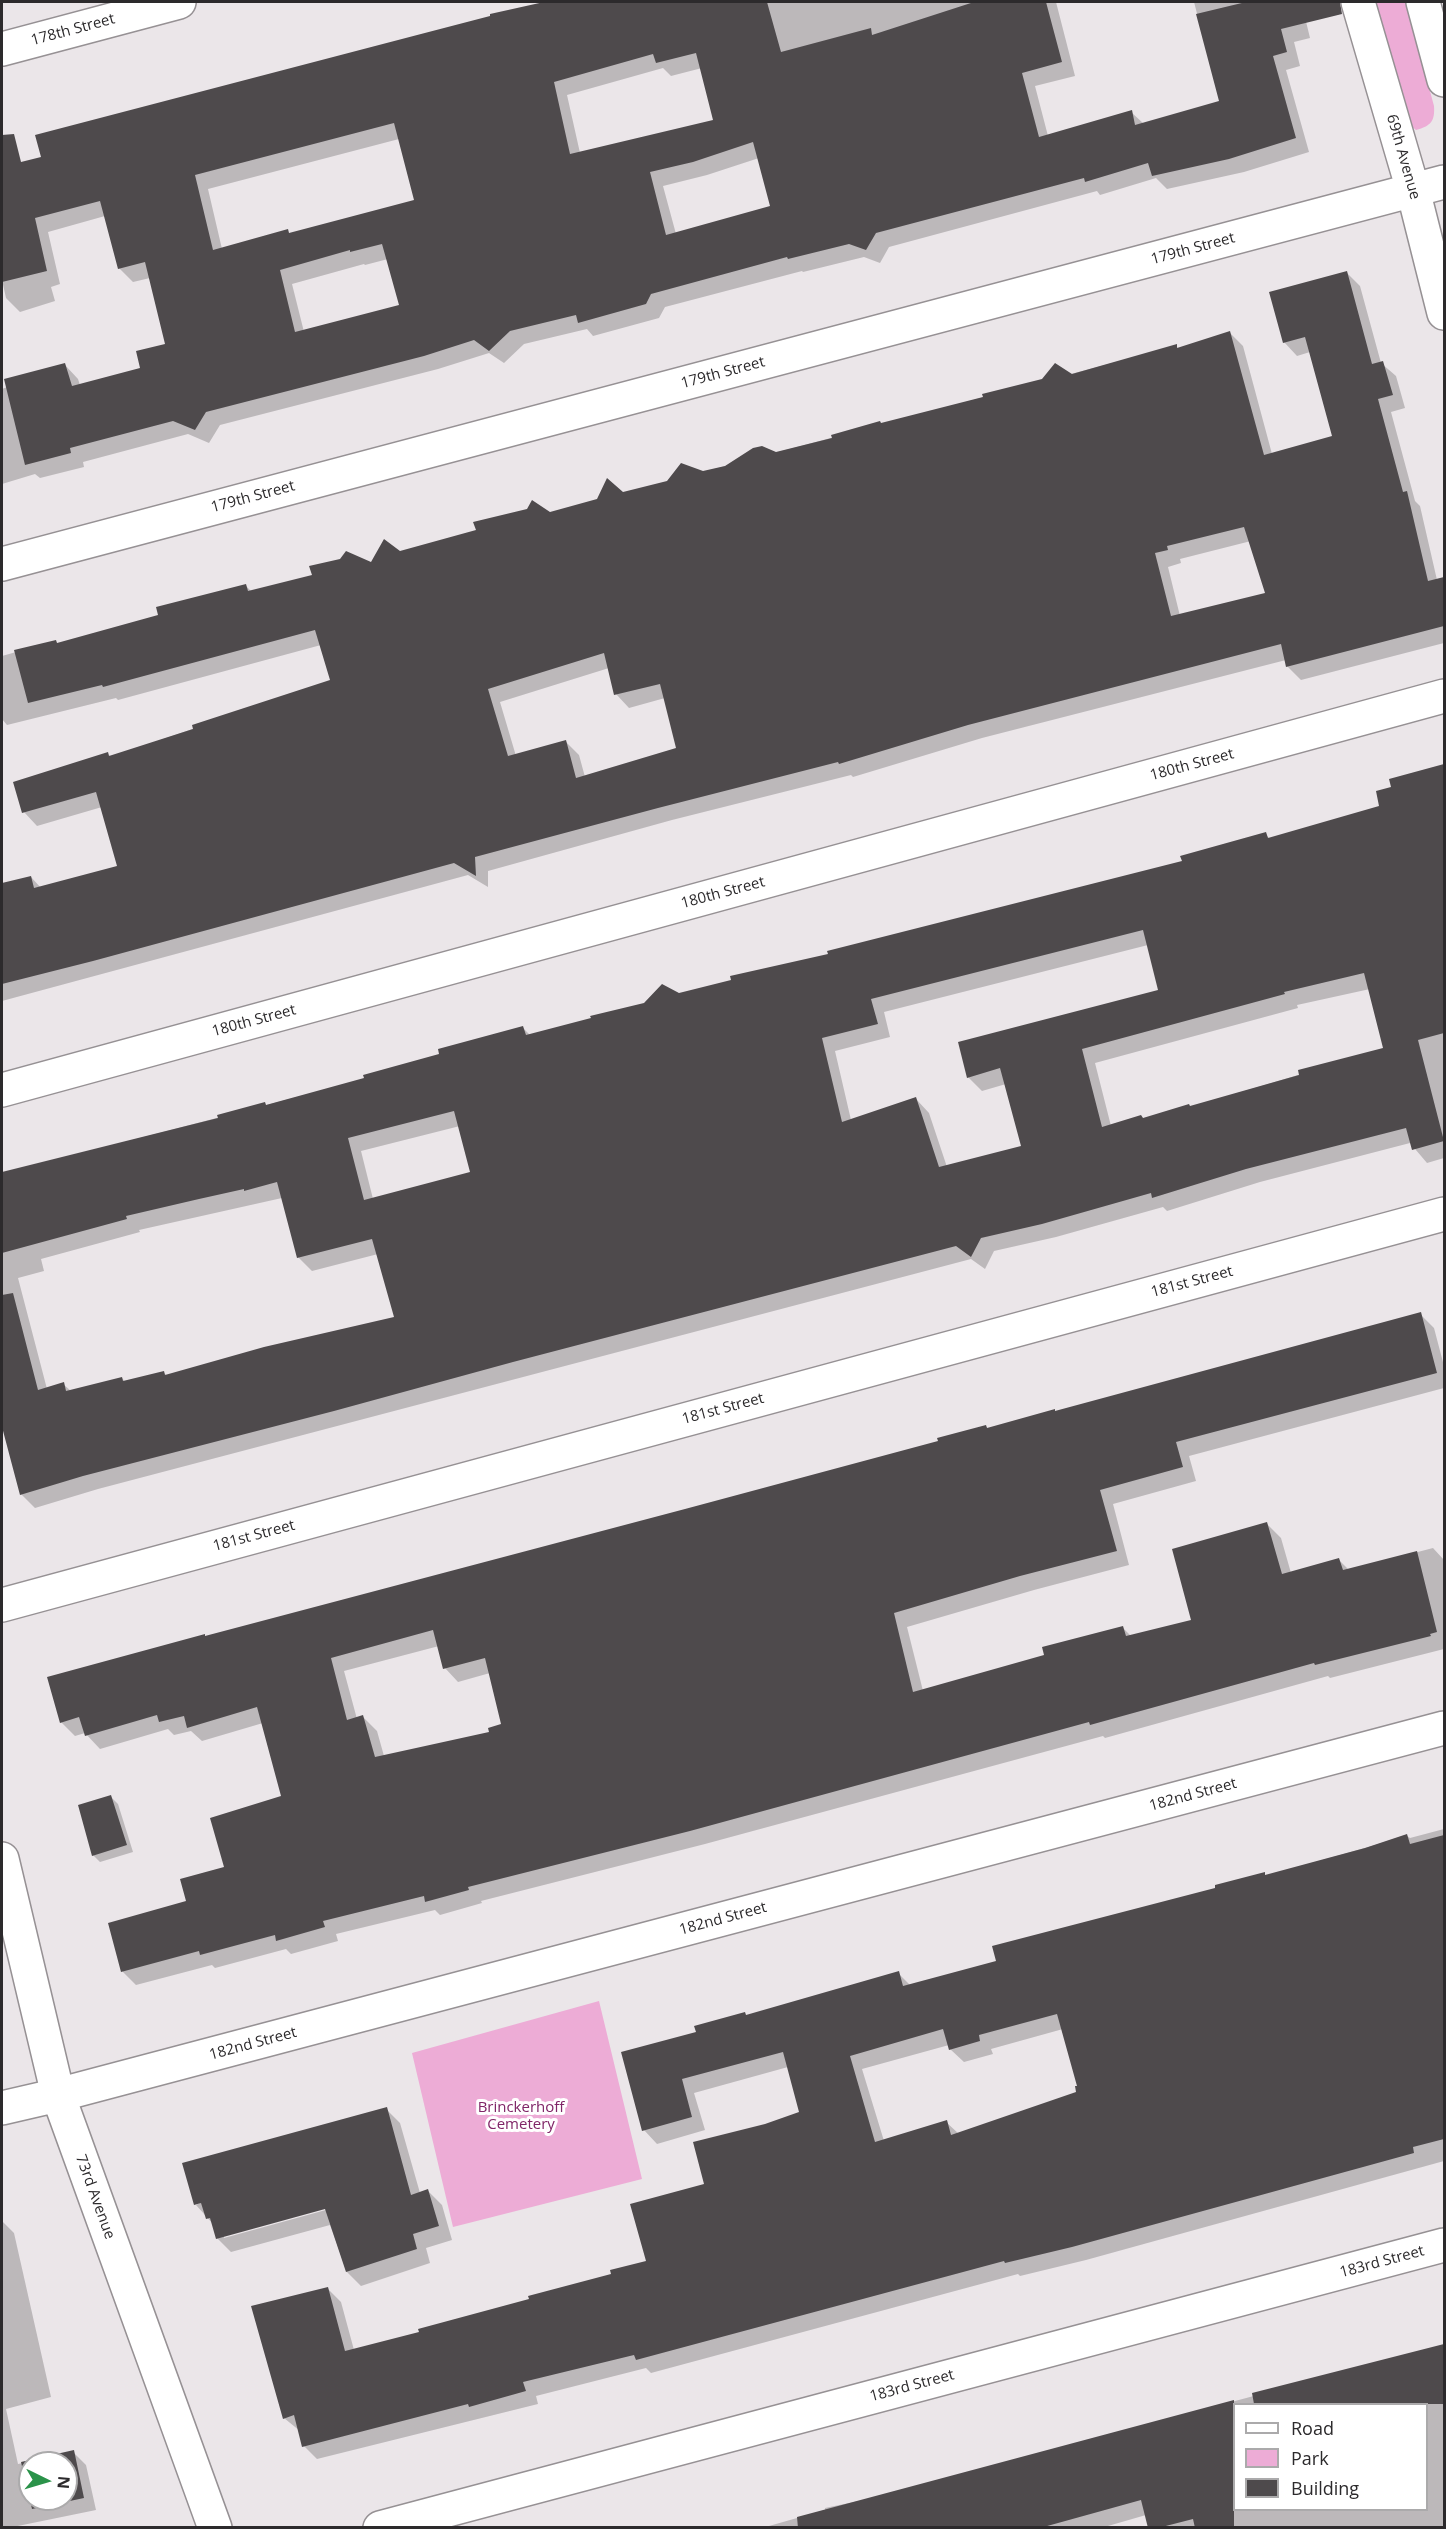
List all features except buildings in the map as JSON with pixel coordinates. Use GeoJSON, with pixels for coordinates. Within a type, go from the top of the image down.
{"type":"FeatureCollection","features":[{"type":"Feature","properties":{"kind":"street","name":"178th Street"},"geometry":{"type":"LineString","coordinates":[[2,49],[178,2]]}},
{"type":"Feature","properties":{"kind":"street","name":"69th Avenue"},"geometry":{"type":"LineString","coordinates":[[1358,2],[1413,190],[1444,313]]}},
{"type":"Feature","properties":{"kind":"street"},"geometry":{"type":"LineString","coordinates":[[1423,2],[1444,80]]}},
{"type":"Feature","properties":{"kind":"street","name":"179th Street"},"geometry":{"type":"LineString","coordinates":[[2,564],[1444,182]]}},
{"type":"Feature","properties":{"kind":"street","name":"180th Street"},"geometry":{"type":"LineString","coordinates":[[2,1090],[1444,696]]}},
{"type":"Feature","properties":{"kind":"street","name":"181st Street"},"geometry":{"type":"LineString","coordinates":[[2,1605],[1444,1214]]}},
{"type":"Feature","properties":{"kind":"street","name":"182nd Street"},"geometry":{"type":"LineString","coordinates":[[2,2108],[1444,1728]]}},
{"type":"Feature","properties":{"kind":"street","name":"73rd Avenue"},"geometry":{"type":"LineString","coordinates":[[2,1859],[58,2095],[215,2528]]}},
{"type":"Feature","properties":{"kind":"street","name":"183rd Street"},"geometry":{"type":"LineString","coordinates":[[380,2528],[1444,2245]]}},
{"type":"Feature","properties":{"kind":"green space"},"geometry":{"type":"Polygon","coordinates":[[[1374,2],[1406,2],[1434,106],[1434,116],[1429,125],[1416,130],[1405,121],[1374,2]]]}},
{"type":"Feature","properties":{"kind":"green space","name":"Brinckerhoff Cemetery"},"geometry":{"type":"Polygon","coordinates":[[[599,2001],[642,2179],[453,2227],[412,2053],[599,2001]]]}}]}
